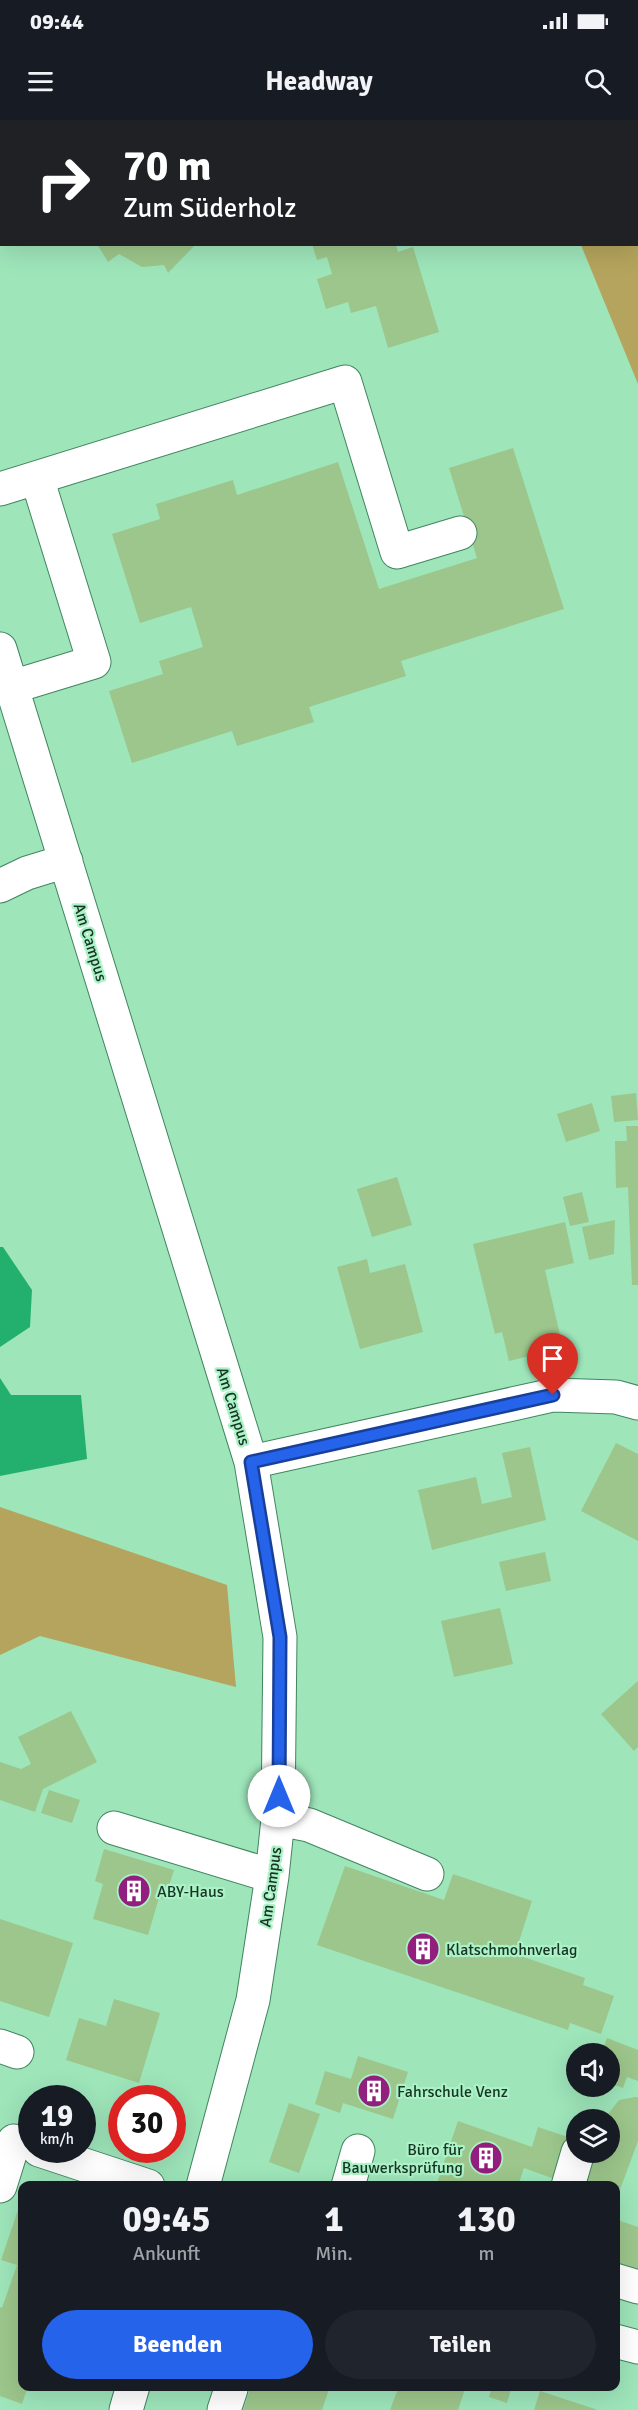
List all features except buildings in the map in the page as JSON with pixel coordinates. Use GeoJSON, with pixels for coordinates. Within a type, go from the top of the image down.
{"type":"FeatureCollection","features":[{"type":"Feature","properties":{"kind":"street"},"geometry":{"type":"LineString","coordinates":[[0,489],[345,382],[397,552],[460,533]]}},
{"type":"Feature","properties":{"kind":"street"},"geometry":{"type":"LineString","coordinates":[[12,687],[94,662],[37,478]]}},
{"type":"Feature","properties":{"kind":"street","name":"Am Campus"},"geometry":{"type":"LineString","coordinates":[[0,649],[251,1462],[280,1637],[278,1819],[272,1876],[253,2000],[204,2181]]}},
{"type":"Feature","properties":{"kind":"street"},"geometry":{"type":"LineString","coordinates":[[0,886],[27,873],[66,861]]}},
{"type":"Feature","properties":{"kind":"street"},"geometry":{"type":"LineString","coordinates":[[251,1462],[553,1395],[616,1397],[638,1403]]}},
{"type":"Feature","properties":{"kind":"street"},"geometry":{"type":"LineString","coordinates":[[278,1819],[309,1825],[427,1874]]}},
{"type":"Feature","properties":{"kind":"street"},"geometry":{"type":"LineString","coordinates":[[114,1828],[272,1876]]}},
{"type":"Feature","properties":{"kind":"street"},"geometry":{"type":"LineString","coordinates":[[0,2186],[18,2150]]}},
{"type":"Feature","properties":{"kind":"street"},"geometry":{"type":"LineString","coordinates":[[349,2181],[358,2151]]}},
{"type":"Feature","properties":{"kind":"street"},"geometry":{"type":"LineString","coordinates":[[78,2163],[133,2181]]}},
{"type":"Feature","properties":{"kind":"street"},"geometry":{"type":"LineString","coordinates":[[569,2181],[575,2163]]}},
{"type":"Feature","properties":{"kind":"street"},"geometry":{"type":"LineString","coordinates":[[620,2282],[638,2287]]}},
{"type":"Feature","properties":{"kind":"street"},"geometry":{"type":"LineString","coordinates":[[620,2342],[638,2347]]}},
{"type":"Feature","properties":{"kind":"street"},"geometry":{"type":"LineString","coordinates":[[126,2410],[132,2391]]}},
{"type":"Feature","properties":{"kind":"shaded area"},"geometry":{"type":"Polygon","coordinates":[[[581,246],[638,246],[638,384],[581,246]]]}},
{"type":"Feature","properties":{"kind":"shaded area"},"geometry":{"type":"Polygon","coordinates":[[[0,1247],[3,1247],[32,1290],[30,1327],[0,1347],[0,1247]]]}},
{"type":"Feature","properties":{"kind":"shaded area"},"geometry":{"type":"Polygon","coordinates":[[[0,1378],[11,1395],[81,1395],[87,1459],[0,1476],[0,1378]]]}},
{"type":"Feature","properties":{"kind":"shaded area"},"geometry":{"type":"Polygon","coordinates":[[[0,1507],[227,1585],[236,1687],[40,1636],[0,1655],[0,1507]]]}},
{"type":"Feature","properties":{"kind":"place","name":"ABY-Haus"},"geometry":{"type":"Point","coordinates":[134,1891]}},
{"type":"Feature","properties":{"kind":"place","name":"Klatschmohnverlag"},"geometry":{"type":"Point","coordinates":[423,1949]}},
{"type":"Feature","properties":{"kind":"place","name":"Fahrschule Venz"},"geometry":{"type":"Point","coordinates":[374,2091]}},
{"type":"Feature","properties":{"kind":"place","name":"Büro für Bauwerksprüfung"},"geometry":{"type":"Point","coordinates":[486,2158]}},
{"type":"Feature","properties":{"kind":"route"},"geometry":{"type":"LineString","coordinates":[[279,1796],[280,1637],[251,1462],[553,1395]]}}]}
